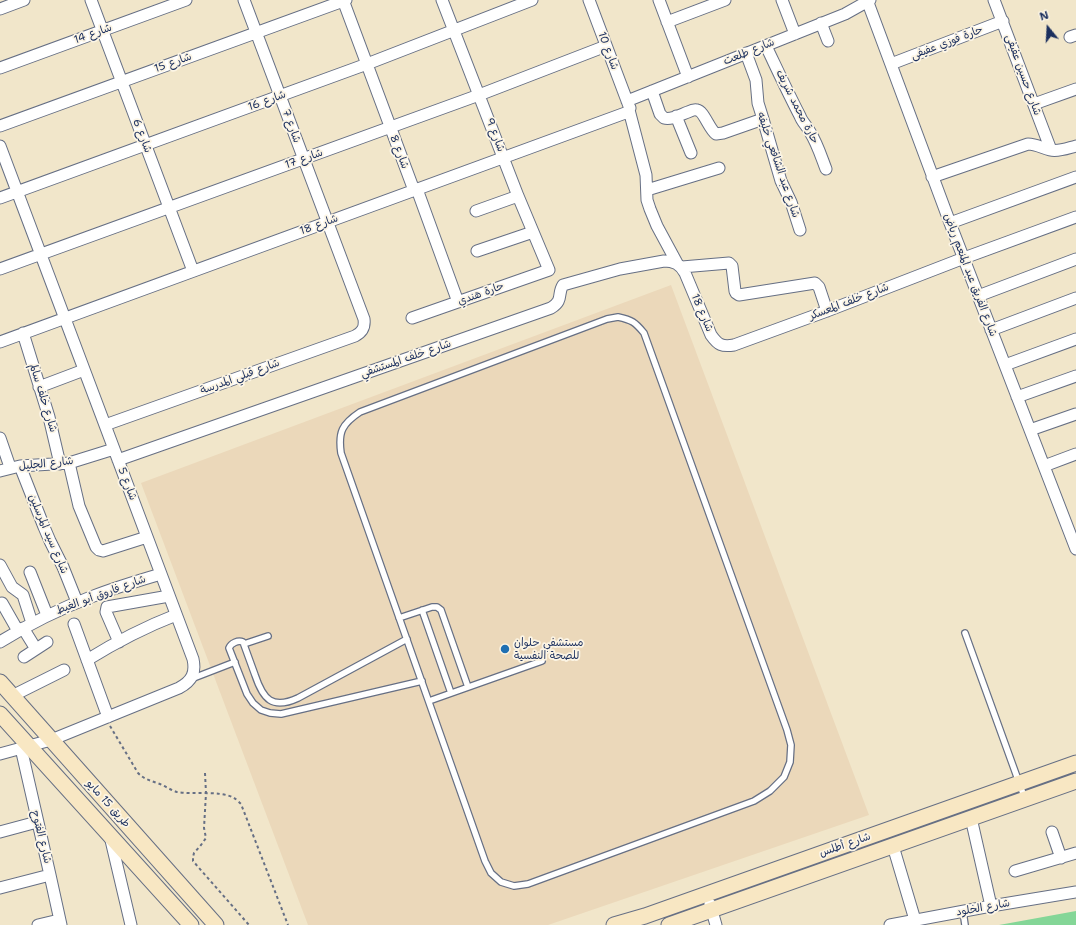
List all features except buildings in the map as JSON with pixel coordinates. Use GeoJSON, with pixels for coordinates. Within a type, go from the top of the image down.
{"type":"FeatureCollection","features":[{"type":"Feature","properties":{"kind":"street"},"geometry":{"type":"LineString","coordinates":[[0,9],[24,0]]}},
{"type":"Feature","properties":{"kind":"street","name":"شارع 6"},"geometry":{"type":"LineString","coordinates":[[91,0],[193,271]]}},
{"type":"Feature","properties":{"kind":"street","name":"شارع 14"},"geometry":{"type":"LineString","coordinates":[[0,68],[186,0]]}},
{"type":"Feature","properties":{"kind":"street","name":"شارع 7"},"geometry":{"type":"LineString","coordinates":[[244,0],[364,319]]}},
{"type":"Feature","properties":{"kind":"street","name":"شارع 15"},"geometry":{"type":"LineString","coordinates":[[0,126],[344,0]]}},
{"type":"Feature","properties":{"kind":"street","name":"شارع 8"},"geometry":{"type":"LineString","coordinates":[[344,0],[390,127],[412,185],[418,192],[458,302]]}},
{"type":"Feature","properties":{"kind":"street","name":"شارع 9"},"geometry":{"type":"LineString","coordinates":[[442,0],[518,196],[549,270]]}},
{"type":"Feature","properties":{"kind":"street","name":"شارع 16"},"geometry":{"type":"LineString","coordinates":[[0,198],[367,64],[532,0]]}},
{"type":"Feature","properties":{"kind":"street","name":"شارع 10"},"geometry":{"type":"LineString","coordinates":[[589,0],[628,106],[646,175],[647,190]]}},
{"type":"Feature","properties":{"kind":"street"},"geometry":{"type":"LineString","coordinates":[[659,0],[688,77]]}},
{"type":"Feature","properties":{"kind":"street"},"geometry":{"type":"LineString","coordinates":[[667,22],[725,0]]}},
{"type":"Feature","properties":{"kind":"street"},"geometry":{"type":"LineString","coordinates":[[782,0],[794,34]]}},
{"type":"Feature","properties":{"kind":"street","name":"شارع طلعت"},"geometry":{"type":"LineString","coordinates":[[628,106],[652,91],[845,14],[868,0]]}},
{"type":"Feature","properties":{"kind":"street","name":"شارع الفريق عبد المنعم رياض"},"geometry":{"type":"LineString","coordinates":[[868,0],[932,177],[1044,466],[1073,532],[1076,549]]}},
{"type":"Feature","properties":{"kind":"street","name":"شارع حسين عفيفى"},"geometry":{"type":"LineString","coordinates":[[994,0],[1051,150]]}},
{"type":"Feature","properties":{"kind":"street","name":"حارة فوزي عفيفى"},"geometry":{"type":"LineString","coordinates":[[891,64],[1003,21]]}},
{"type":"Feature","properties":{"kind":"street"},"geometry":{"type":"LineString","coordinates":[[821,24],[828,41]]}},
{"type":"Feature","properties":{"kind":"street","name":"شارع 17"},"geometry":{"type":"LineString","coordinates":[[0,269],[479,95],[606,46]]}},
{"type":"Feature","properties":{"kind":"street","name":"حارة محمد شريف"},"geometry":{"type":"LineString","coordinates":[[766,46],[800,117],[819,149],[826,169]]}},
{"type":"Feature","properties":{"kind":"street","name":"شارع عبد الشافعي خليفه"},"geometry":{"type":"LineString","coordinates":[[746,53],[756,80],[758,103],[781,181],[791,202],[800,230]]}},
{"type":"Feature","properties":{"kind":"street"},"geometry":{"type":"LineString","coordinates":[[1034,104],[1076,89]]}},
{"type":"Feature","properties":{"kind":"street"},"geometry":{"type":"LineString","coordinates":[[652,91],[661,116],[666,119],[698,110],[713,132],[720,134],[763,119]]}},
{"type":"Feature","properties":{"kind":"street","name":"شارع 18"},"geometry":{"type":"LineString","coordinates":[[0,342],[626,113],[628,106]]}},
{"type":"Feature","properties":{"kind":"street"},"geometry":{"type":"LineString","coordinates":[[676,116],[691,153]]}},
{"type":"Feature","properties":{"kind":"street"},"geometry":{"type":"LineString","coordinates":[[932,177],[1028,144],[1035,144],[1057,151],[1076,146]]}},
{"type":"Feature","properties":{"kind":"street","name":"شارع 5"},"geometry":{"type":"LineString","coordinates":[[0,146],[193,659],[193,673],[190,679]]}},
{"type":"Feature","properties":{"kind":"street"},"geometry":{"type":"LineString","coordinates":[[647,190],[719,168]]}},
{"type":"Feature","properties":{"kind":"street"},"geometry":{"type":"LineString","coordinates":[[950,223],[1076,177]]}},
{"type":"Feature","properties":{"kind":"street","name":"شارع 18"},"geometry":{"type":"LineString","coordinates":[[647,190],[647,200],[657,226],[679,265],[711,335],[715,341],[721,345],[727,346],[734,344]]}},
{"type":"Feature","properties":{"kind":"street"},"geometry":{"type":"LineString","coordinates":[[476,211],[518,196]]}},
{"type":"Feature","properties":{"kind":"street","name":"شارع خلف المعسكر"},"geometry":{"type":"LineString","coordinates":[[734,344],[827,311],[1076,217]]}},
{"type":"Feature","properties":{"kind":"street"},"geometry":{"type":"LineString","coordinates":[[477,251],[533,232]]}},
{"type":"Feature","properties":{"kind":"street"},"geometry":{"type":"LineString","coordinates":[[978,296],[1076,259]]}},
{"type":"Feature","properties":{"kind":"street","name":"شارع خلف المستشفي"},"geometry":{"type":"LineString","coordinates":[[116,454],[551,308],[558,303],[561,289],[565,285],[620,269],[664,260],[671,260],[679,265]]}},
{"type":"Feature","properties":{"kind":"street"},"geometry":{"type":"LineString","coordinates":[[679,265],[729,263],[732,266],[735,291],[739,295],[815,283],[819,287],[827,311]]}},
{"type":"Feature","properties":{"kind":"street","name":"حارة هندي"},"geometry":{"type":"LineString","coordinates":[[412,318],[549,270]]}},
{"type":"Feature","properties":{"kind":"street"},"geometry":{"type":"LineString","coordinates":[[992,330],[1076,298]]}},
{"type":"Feature","properties":{"kind":"street","name":"شارع قبلي المدرسة"},"geometry":{"type":"LineString","coordinates":[[105,425],[360,334],[364,329],[364,319]]}},
{"type":"Feature","properties":{"kind":"street","name":"شارع خلف سالم"},"geometry":{"type":"LineString","coordinates":[[23,333],[56,441],[79,506],[96,548],[103,551],[147,537]]}},
{"type":"Feature","properties":{"kind":"street"},"geometry":{"type":"LineString","coordinates":[[1005,365],[1076,339]]}},
{"type":"Feature","properties":{"kind":"street"},"geometry":{"type":"LineString","coordinates":[[40,387],[84,370]]}},
{"type":"Feature","properties":{"kind":"street"},"geometry":{"type":"LineString","coordinates":[[1017,397],[1076,376]]}},
{"type":"Feature","properties":{"kind":"street"},"geometry":{"type":"LineString","coordinates":[[1030,430],[1076,414]]}},
{"type":"Feature","properties":{"kind":"street","name":"شارع سيد المرسلين"},"geometry":{"type":"LineString","coordinates":[[0,438],[10,468],[44,527],[63,567],[77,602]]}},
{"type":"Feature","properties":{"kind":"street","name":"شارع الجليل"},"geometry":{"type":"LineString","coordinates":[[10,468],[64,463],[116,454]]}},
{"type":"Feature","properties":{"kind":"street"},"geometry":{"type":"LineString","coordinates":[[1044,466],[1076,454]]}},
{"type":"Feature","properties":{"kind":"street"},"geometry":{"type":"LineString","coordinates":[[0,565],[12,587],[23,595],[24,627]]}},
{"type":"Feature","properties":{"kind":"street"},"geometry":{"type":"LineString","coordinates":[[30,572],[47,616]]}},
{"type":"Feature","properties":{"kind":"street","name":"شارع فاروق أبو الغيط"},"geometry":{"type":"LineString","coordinates":[[0,642],[24,627],[77,602],[105,591],[161,574]]}},
{"type":"Feature","properties":{"kind":"street"},"geometry":{"type":"LineString","coordinates":[[119,642],[106,612],[107,607],[169,596]]}},
{"type":"Feature","properties":{"kind":"street"},"geometry":{"type":"LineString","coordinates":[[2,603],[24,627],[36,649]]}},
{"type":"Feature","properties":{"kind":"street"},"geometry":{"type":"LineString","coordinates":[[87,660],[137,632],[176,615]]}},
{"type":"Feature","properties":{"kind":"street"},"geometry":{"type":"LineString","coordinates":[[74,624],[107,718]]}},
{"type":"Feature","properties":{"kind":"street"},"geometry":{"type":"LineString","coordinates":[[24,657],[47,642]]}},
{"type":"Feature","properties":{"kind":"street"},"geometry":{"type":"LineString","coordinates":[[12,696],[64,670]]}},
{"type":"Feature","properties":{"kind":"street"},"geometry":{"type":"LineString","coordinates":[[0,754],[51,740],[107,718],[186,685],[190,679]]}},
{"type":"Feature","properties":{"kind":"street","name":"طريق 15 مايو"},"geometry":{"type":"LineString","coordinates":[[0,682],[216,925]]}},
{"type":"Feature","properties":{"kind":"street","name":"طريق 15 مايو"},"geometry":{"type":"LineString","coordinates":[[0,714],[24,747],[110,836],[191,925]]}},
{"type":"Feature","properties":{"kind":"street","name":"شارع الفتوح"},"geometry":{"type":"LineString","coordinates":[[24,747],[37,822],[60,922]]}},
{"type":"Feature","properties":{"kind":"street","name":"شارع أطلس"},"geometry":{"type":"LineString","coordinates":[[614,925],[645,916],[1076,763]]}},
{"type":"Feature","properties":{"kind":"street","name":"شارع أطلس"},"geometry":{"type":"LineString","coordinates":[[669,925],[1076,781]]}},
{"type":"Feature","properties":{"kind":"street"},"geometry":{"type":"LineString","coordinates":[[972,818],[990,906]]}},
{"type":"Feature","properties":{"kind":"street"},"geometry":{"type":"LineString","coordinates":[[0,832],[37,822]]}},
{"type":"Feature","properties":{"kind":"street"},"geometry":{"type":"LineString","coordinates":[[1052,832],[1061,858]]}},
{"type":"Feature","properties":{"kind":"street"},"geometry":{"type":"LineString","coordinates":[[110,836],[131,925]]}},
{"type":"Feature","properties":{"kind":"street"},"geometry":{"type":"LineString","coordinates":[[893,846],[915,920]]}},
{"type":"Feature","properties":{"kind":"street"},"geometry":{"type":"LineString","coordinates":[[1015,871],[1076,853]]}},
{"type":"Feature","properties":{"kind":"street"},"geometry":{"type":"LineString","coordinates":[[0,888],[50,876]]}},
{"type":"Feature","properties":{"kind":"street","name":"شارع الخلود"},"geometry":{"type":"LineString","coordinates":[[890,925],[990,906],[1076,892]]}},
{"type":"Feature","properties":{"kind":"street"},"geometry":{"type":"LineString","coordinates":[[707,894],[716,925]]}},
{"type":"Feature","properties":{"kind":"street"},"geometry":{"type":"LineString","coordinates":[[38,925],[60,922]]}},
{"type":"Feature","properties":{"kind":"lane"},"geometry":{"type":"LineString","coordinates":[[618,317],[629,319],[638,325],[644,333],[787,730],[791,745],[790,762],[784,777],[770,791],[754,801],[528,884],[514,886],[501,882],[491,873],[485,861],[407,639],[341,453],[339,441],[342,429],[350,419],[360,412],[607,319],[618,317]]}},
{"type":"Feature","properties":{"kind":"lane"},"geometry":{"type":"LineString","coordinates":[[399,618],[432,606],[441,610],[468,687]]}},
{"type":"Feature","properties":{"kind":"lane"},"geometry":{"type":"LineString","coordinates":[[422,610],[451,693]]}},
{"type":"Feature","properties":{"kind":"lane"},"geometry":{"type":"LineString","coordinates":[[965,634],[1025,799]]}},
{"type":"Feature","properties":{"kind":"lane"},"geometry":{"type":"LineString","coordinates":[[244,644],[268,636]]}},
{"type":"Feature","properties":{"kind":"lane"},"geometry":{"type":"LineString","coordinates":[[407,639],[298,698],[281,703],[272,701],[265,696],[260,689],[244,644],[241,641],[230,645],[229,648],[252,703],[261,710],[270,713],[281,714],[422,681]]}},
{"type":"Feature","properties":{"kind":"lane"},"geometry":{"type":"LineString","coordinates":[[429,701],[542,661]]}},
{"type":"Feature","properties":{"kind":"lane"},"geometry":{"type":"LineString","coordinates":[[190,679],[235,662]]}},
{"type":"Feature","properties":{"kind":"lane"},"geometry":{"type":"LineString","coordinates":[[963,911],[965,925]]}},
{"type":"Feature","properties":{"kind":"path"},"geometry":{"type":"LineString","coordinates":[[107,718],[138,773],[143,778],[159,783],[175,791],[224,795],[234,798],[241,804],[288,925]]}},
{"type":"Feature","properties":{"kind":"path"},"geometry":{"type":"LineString","coordinates":[[204,773],[206,793],[204,828],[206,838],[194,853],[193,861],[249,925]]}},
{"type":"Feature","properties":{"kind":"shaded area","name":"مستشفي حلوان للصحة النفسية"},"geometry":{"type":"Polygon","coordinates":[[[671,285],[869,815],[548,925],[308,925],[141,483],[671,285]]]}},
{"type":"Feature","properties":{"kind":"green space"},"geometry":{"type":"Polygon","coordinates":[[[1076,911],[1076,925],[999,925],[1076,911]]]}},
{"type":"Feature","properties":{"kind":"place","name":"مستشفي حلوان للصحة النفسية"},"geometry":{"type":"Point","coordinates":[505,649]}}]}
